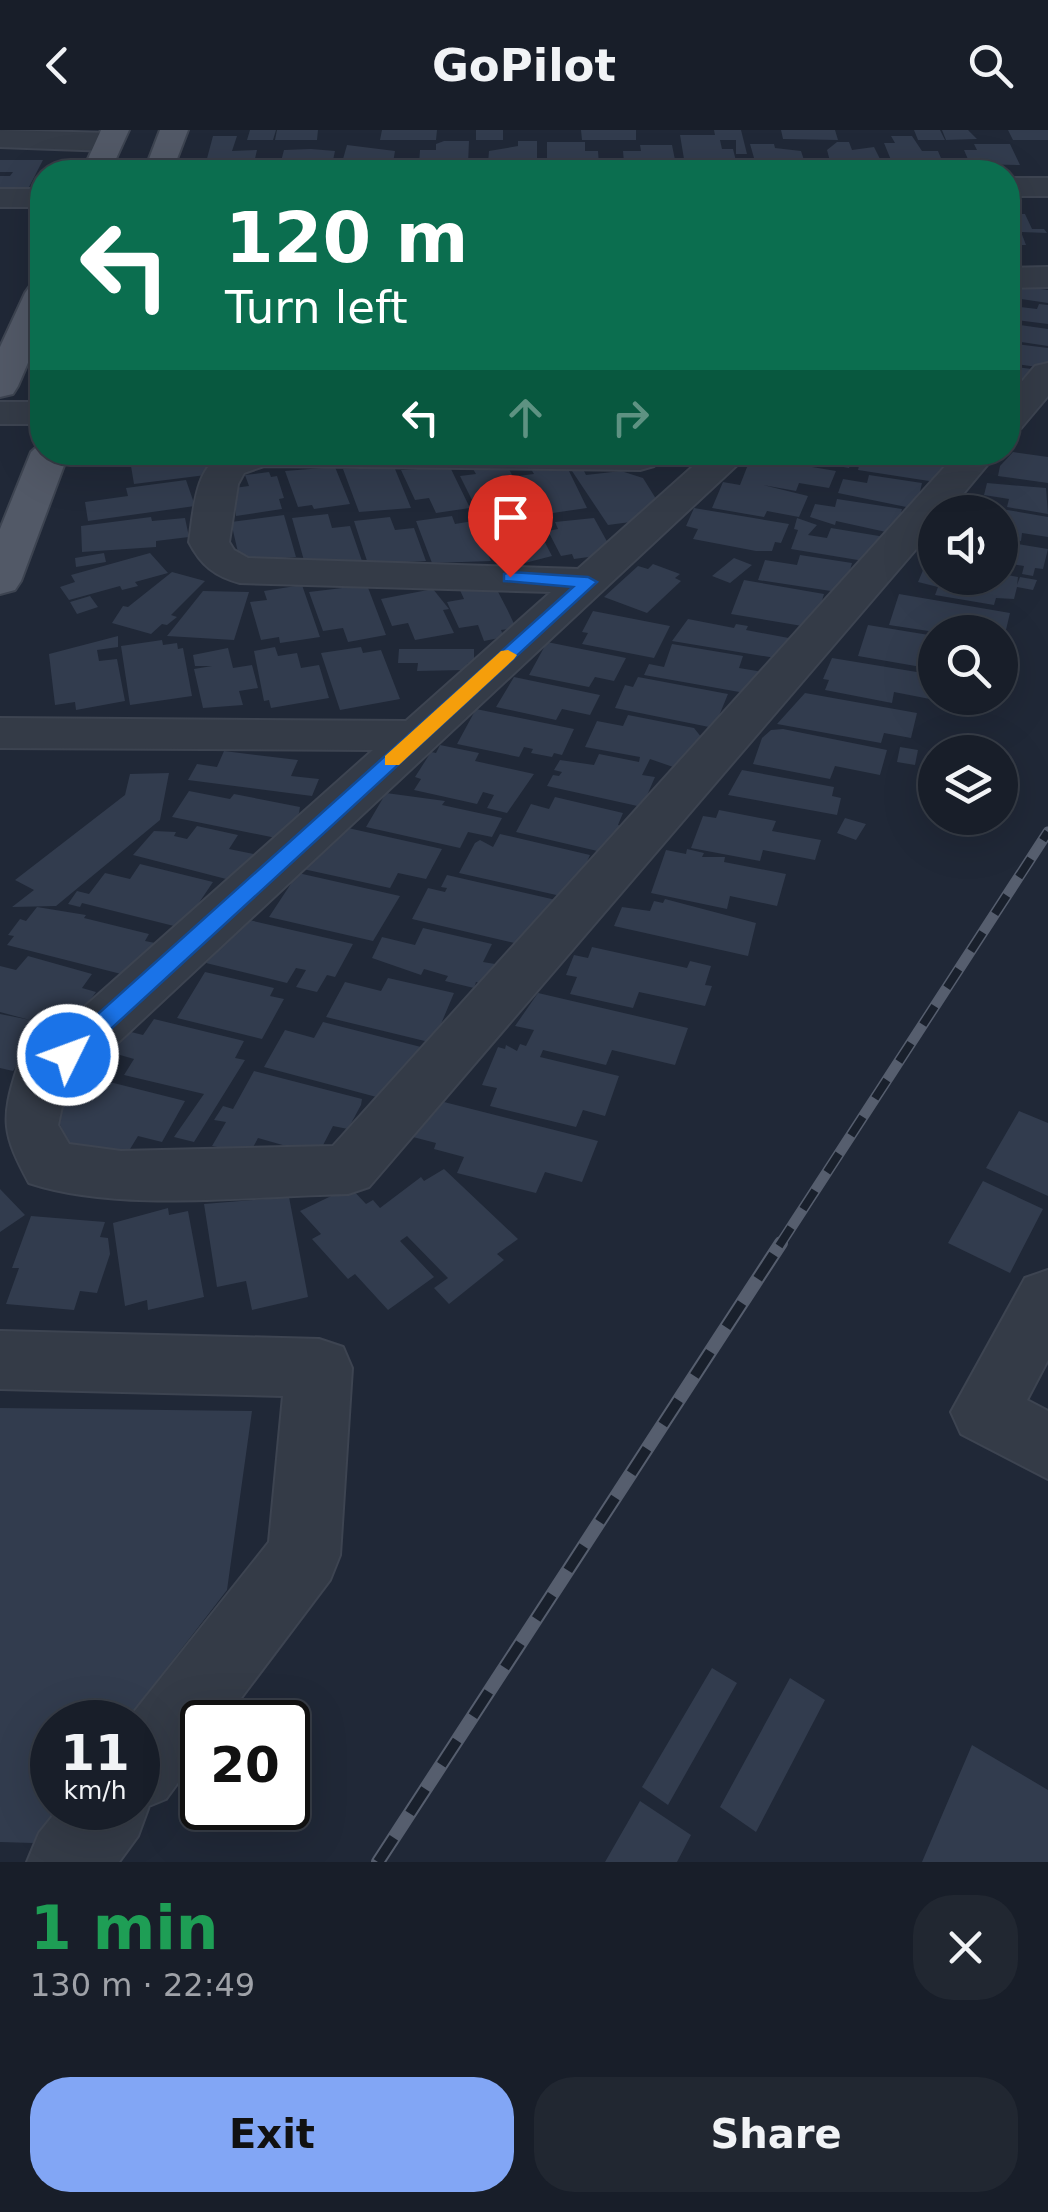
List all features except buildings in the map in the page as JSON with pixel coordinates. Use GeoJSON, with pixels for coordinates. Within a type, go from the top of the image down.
{"type":"FeatureCollection","features":[{"type":"Feature","properties":{"kind":"main road"},"geometry":{"type":"LineString","coordinates":[[163,160],[174,130]]}},
{"type":"Feature","properties":{"kind":"main road"},"geometry":{"type":"LineString","coordinates":[[101,160],[112,136]]}},
{"type":"Feature","properties":{"kind":"main road"},"geometry":{"type":"LineString","coordinates":[[0,386],[30,320]]}},
{"type":"Feature","properties":{"kind":"main road"},"geometry":{"type":"LineString","coordinates":[[0,581],[45,465]]}},
{"type":"Feature","properties":{"kind":"street"},"geometry":{"type":"LineString","coordinates":[[0,138],[112,136]]}},
{"type":"Feature","properties":{"kind":"street"},"geometry":{"type":"LineString","coordinates":[[1020,187],[1048,187]]}},
{"type":"Feature","properties":{"kind":"street"},"geometry":{"type":"LineString","coordinates":[[0,198],[30,198]]}},
{"type":"Feature","properties":{"kind":"street"},"geometry":{"type":"LineString","coordinates":[[1020,278],[1048,277]]}},
{"type":"Feature","properties":{"kind":"street"},"geometry":{"type":"LineString","coordinates":[[1020,406],[1048,374]]}},
{"type":"Feature","properties":{"kind":"street"},"geometry":{"type":"LineString","coordinates":[[0,413],[30,413]]}},
{"type":"Feature","properties":{"kind":"street"},"geometry":{"type":"LineString","coordinates":[[232,465],[218,484],[209,542],[218,558],[240,570],[471,574],[588,582]]}},
{"type":"Feature","properties":{"kind":"street"},"geometry":{"type":"LineString","coordinates":[[654,465],[690,491]]}},
{"type":"Feature","properties":{"kind":"street"},"geometry":{"type":"LineString","coordinates":[[718,465],[38,1082],[28,1126],[50,1166],[121,1175],[348,1170],[968,465]]}},
{"type":"Feature","properties":{"kind":"street"},"geometry":{"type":"LineString","coordinates":[[0,733],[419,736]]}},
{"type":"Feature","properties":{"kind":"street"},"geometry":{"type":"LineString","coordinates":[[1048,1297],[985,1412],[1048,1447]]}},
{"type":"Feature","properties":{"kind":"street"},"geometry":{"type":"LineString","coordinates":[[0,1360],[318,1368],[304,1554],[160,1742]]}},
{"type":"Feature","properties":{"kind":"street"},"geometry":{"type":"LineString","coordinates":[[68,1862],[93,1830]]}},
{"type":"Feature","properties":{"kind":"railway"},"geometry":{"type":"LineString","coordinates":[[779,1246],[1048,832]]}},
{"type":"Feature","properties":{"kind":"railway"},"geometry":{"type":"LineString","coordinates":[[378,1862],[781,1243]]}},
{"type":"Feature","properties":{"kind":"slow traffic"},"geometry":{"type":"LineString","coordinates":[[392,760],[508,655]]}},
{"type":"Feature","properties":{"kind":"route"},"geometry":{"type":"LineString","coordinates":[[68,1055],[588,582],[510,577]]}}]}
